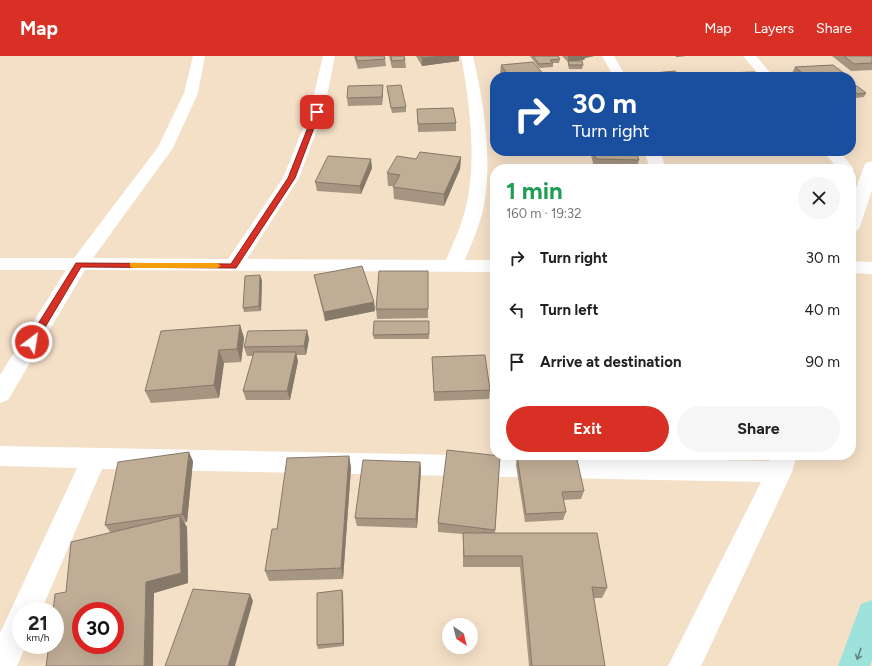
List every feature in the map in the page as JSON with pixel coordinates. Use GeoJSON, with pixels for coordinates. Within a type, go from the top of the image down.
{"type":"FeatureCollection","features":[{"type":"Feature","properties":{"kind":"main road"},"geometry":{"type":"LineString","coordinates":[[854,666],[872,614]]}},
{"type":"Feature","properties":{"kind":"street"},"geometry":{"type":"LineString","coordinates":[[0,394],[79,265],[165,148],[191,93],[199,56]]}},
{"type":"Feature","properties":{"kind":"street"},"geometry":{"type":"LineString","coordinates":[[233,266],[291,178],[317,112],[329,56]]}},
{"type":"Feature","properties":{"kind":"street"},"geometry":{"type":"LineString","coordinates":[[453,266],[473,213],[479,169],[474,98],[467,56]]}},
{"type":"Feature","properties":{"kind":"street"},"geometry":{"type":"LineString","coordinates":[[608,56],[617,72]]}},
{"type":"Feature","properties":{"kind":"street"},"geometry":{"type":"LineString","coordinates":[[749,56],[763,72]]}},
{"type":"Feature","properties":{"kind":"street"},"geometry":{"type":"LineString","coordinates":[[835,156],[842,164]]}},
{"type":"Feature","properties":{"kind":"street"},"geometry":{"type":"LineString","coordinates":[[856,214],[872,166]]}},
{"type":"Feature","properties":{"kind":"street"},"geometry":{"type":"LineString","coordinates":[[856,182],[864,192]]}},
{"type":"Feature","properties":{"kind":"street"},"geometry":{"type":"LineString","coordinates":[[0,264],[490,266]]}},
{"type":"Feature","properties":{"kind":"street"},"geometry":{"type":"LineString","coordinates":[[856,268],[872,268]]}},
{"type":"Feature","properties":{"kind":"street"},"geometry":{"type":"LineString","coordinates":[[0,456],[781,464],[684,666]]}},
{"type":"Feature","properties":{"kind":"street"},"geometry":{"type":"LineString","coordinates":[[30,602],[94,458]]}},
{"type":"Feature","properties":{"kind":"street"},"geometry":{"type":"LineString","coordinates":[[2,666],[12,643]]}},
{"type":"Feature","properties":{"kind":"building"},"geometry":{"type":"Polygon","coordinates":[[[356,56],[384,56],[385,59],[357,61],[356,56]]]}},
{"type":"Feature","properties":{"kind":"building"},"geometry":{"type":"Polygon","coordinates":[[[391,56],[404,56],[405,60],[392,61],[391,56]]]}},
{"type":"Feature","properties":{"kind":"building"},"geometry":{"type":"Polygon","coordinates":[[[421,56],[440,56],[422,58],[421,56]]]}},
{"type":"Feature","properties":{"kind":"building"},"geometry":{"type":"Polygon","coordinates":[[[533,56],[558,56],[560,59],[550,60],[553,63],[539,64],[533,56]]]}},
{"type":"Feature","properties":{"kind":"building"},"geometry":{"type":"Polygon","coordinates":[[[844,56],[872,56],[872,63],[854,64],[844,56]]]}},
{"type":"Feature","properties":{"kind":"building"},"geometry":{"type":"Polygon","coordinates":[[[568,61],[582,61],[583,65],[569,65],[568,61]]]}},
{"type":"Feature","properties":{"kind":"building"},"geometry":{"type":"Polygon","coordinates":[[[533,62],[542,72],[506,72],[501,65],[533,62]]]}},
{"type":"Feature","properties":{"kind":"building"},"geometry":{"type":"Polygon","coordinates":[[[833,65],[842,72],[801,72],[795,67],[833,65]]]}},
{"type":"Feature","properties":{"kind":"building"},"geometry":{"type":"Polygon","coordinates":[[[383,85],[382,97],[347,98],[348,86],[383,85]]]}},
{"type":"Feature","properties":{"kind":"building"},"geometry":{"type":"Polygon","coordinates":[[[401,85],[406,107],[391,108],[387,86],[401,85]]]}},
{"type":"Feature","properties":{"kind":"building"},"geometry":{"type":"Polygon","coordinates":[[[856,86],[866,93],[858,94],[856,93],[856,86]]]}},
{"type":"Feature","properties":{"kind":"building"},"geometry":{"type":"Polygon","coordinates":[[[453,108],[456,123],[418,124],[417,109],[453,108]]]}},
{"type":"Feature","properties":{"kind":"building"},"geometry":{"type":"Polygon","coordinates":[[[420,152],[461,157],[444,194],[393,187],[400,175],[387,173],[397,156],[416,159],[420,152]]]}},
{"type":"Feature","properties":{"kind":"building"},"geometry":{"type":"Polygon","coordinates":[[[328,156],[371,159],[360,186],[315,182],[328,156]]]}},
{"type":"Feature","properties":{"kind":"building"},"geometry":{"type":"Polygon","coordinates":[[[595,156],[638,156],[639,160],[596,159],[595,156]]]}},
{"type":"Feature","properties":{"kind":"building"},"geometry":{"type":"Polygon","coordinates":[[[362,266],[374,302],[324,312],[314,275],[362,266]]]}},
{"type":"Feature","properties":{"kind":"building"},"geometry":{"type":"Polygon","coordinates":[[[379,271],[428,271],[428,309],[376,309],[379,271]]]}},
{"type":"Feature","properties":{"kind":"building"},"geometry":{"type":"Polygon","coordinates":[[[260,275],[259,306],[243,308],[245,276],[260,275]]]}},
{"type":"Feature","properties":{"kind":"building"},"geometry":{"type":"Polygon","coordinates":[[[374,321],[429,321],[429,334],[373,335],[374,321]]]}},
{"type":"Feature","properties":{"kind":"building"},"geometry":{"type":"Polygon","coordinates":[[[240,325],[237,349],[219,350],[214,385],[145,391],[161,331],[240,325]]]}},
{"type":"Feature","properties":{"kind":"building"},"geometry":{"type":"Polygon","coordinates":[[[307,330],[304,346],[244,347],[248,331],[307,330]]]}},
{"type":"Feature","properties":{"kind":"building"},"geometry":{"type":"Polygon","coordinates":[[[254,352],[296,352],[287,391],[243,391],[254,352]]]}},
{"type":"Feature","properties":{"kind":"building"},"geometry":{"type":"Polygon","coordinates":[[[485,355],[490,390],[434,392],[432,357],[485,355]]]}},
{"type":"Feature","properties":{"kind":"building"},"geometry":{"type":"Polygon","coordinates":[[[447,450],[490,455],[490,460],[500,460],[495,530],[438,523],[447,450]]]}},
{"type":"Feature","properties":{"kind":"building"},"geometry":{"type":"Polygon","coordinates":[[[189,452],[182,514],[105,525],[118,462],[189,452]]]}},
{"type":"Feature","properties":{"kind":"building"},"geometry":{"type":"Polygon","coordinates":[[[349,456],[341,568],[265,571],[272,529],[277,529],[287,458],[349,456]]]}},
{"type":"Feature","properties":{"kind":"building"},"geometry":{"type":"Polygon","coordinates":[[[363,460],[420,462],[416,519],[355,518],[363,460]]]}},
{"type":"Feature","properties":{"kind":"building"},"geometry":{"type":"Polygon","coordinates":[[[518,460],[577,460],[584,491],[562,492],[566,512],[526,514],[518,460]]]}},
{"type":"Feature","properties":{"kind":"building"},"geometry":{"type":"Polygon","coordinates":[[[180,516],[181,573],[146,582],[144,666],[46,666],[48,654],[64,654],[64,602],[54,602],[55,594],[66,592],[71,542],[180,516]]]}},
{"type":"Feature","properties":{"kind":"building"},"geometry":{"type":"Polygon","coordinates":[[[463,533],[597,533],[607,588],[592,587],[605,666],[532,666],[522,556],[464,556],[463,533]]]}},
{"type":"Feature","properties":{"kind":"building"},"geometry":{"type":"Polygon","coordinates":[[[193,589],[250,594],[228,666],[165,666],[193,589]]]}},
{"type":"Feature","properties":{"kind":"building"},"geometry":{"type":"Polygon","coordinates":[[[342,590],[343,643],[317,645],[317,593],[342,590]]]}},
{"type":"Feature","properties":{"kind":"slow traffic"},"geometry":{"type":"LineString","coordinates":[[133,265],[217,266]]}},
{"type":"Feature","properties":{"kind":"route"},"geometry":{"type":"LineString","coordinates":[[32,342],[79,265],[233,266],[291,178],[317,112]]}}]}
